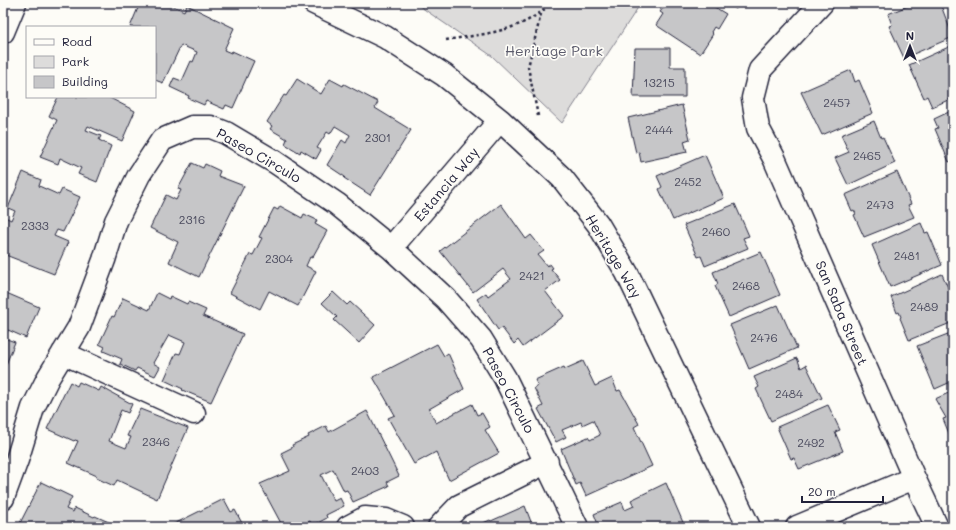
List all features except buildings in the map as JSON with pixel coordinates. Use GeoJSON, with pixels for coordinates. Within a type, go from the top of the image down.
{"type":"FeatureCollection","features":[{"type":"Feature","properties":{"kind":"street"},"geometry":{"type":"LineString","coordinates":[[3,32],[15,3]]}},
{"type":"Feature","properties":{"kind":"street","name":"Heritage Way"},"geometry":{"type":"LineString","coordinates":[[314,3],[385,37],[444,75],[500,120],[562,178],[598,224],[627,273],[749,527]]}},
{"type":"Feature","properties":{"kind":"street","name":"San Saba Street"},"geometry":{"type":"LineString","coordinates":[[822,3],[760,70],[753,98],[758,128],[774,158],[914,478],[937,527]]}},
{"type":"Feature","properties":{"kind":"street","name":"Estancia Way"},"geometry":{"type":"LineString","coordinates":[[391,248],[500,120]]}},
{"type":"Feature","properties":{"kind":"street","name":"Paseo Circulo"},"geometry":{"type":"LineString","coordinates":[[3,498],[17,460],[32,408],[78,327],[104,260],[116,221],[139,175],[162,140],[192,127],[210,127],[226,133],[275,162],[337,204],[391,248],[446,299],[481,339],[505,378],[547,462],[577,527]]}},
{"type":"Feature","properties":{"kind":"street"},"geometry":{"type":"LineString","coordinates":[[63,353],[194,413]]}},
{"type":"Feature","properties":{"kind":"street"},"geometry":{"type":"LineString","coordinates":[[440,527],[459,506],[547,462]]}},
{"type":"Feature","properties":{"kind":"street"},"geometry":{"type":"LineString","coordinates":[[797,527],[914,478]]}},
{"type":"Feature","properties":{"kind":"street"},"geometry":{"type":"LineString","coordinates":[[348,527],[365,518],[386,520],[403,527]]}},
{"type":"Feature","properties":{"kind":"path"},"geometry":{"type":"LineString","coordinates":[[446,40],[503,31],[541,13],[551,3]]}},
{"type":"Feature","properties":{"kind":"path"},"geometry":{"type":"LineString","coordinates":[[538,116],[528,67],[541,13]]}},
{"type":"Feature","properties":{"kind":"green space","name":"Heritage Park"},"geometry":{"type":"Polygon","coordinates":[[[415,3],[641,3],[562,123],[492,56],[415,3]]]}}]}
